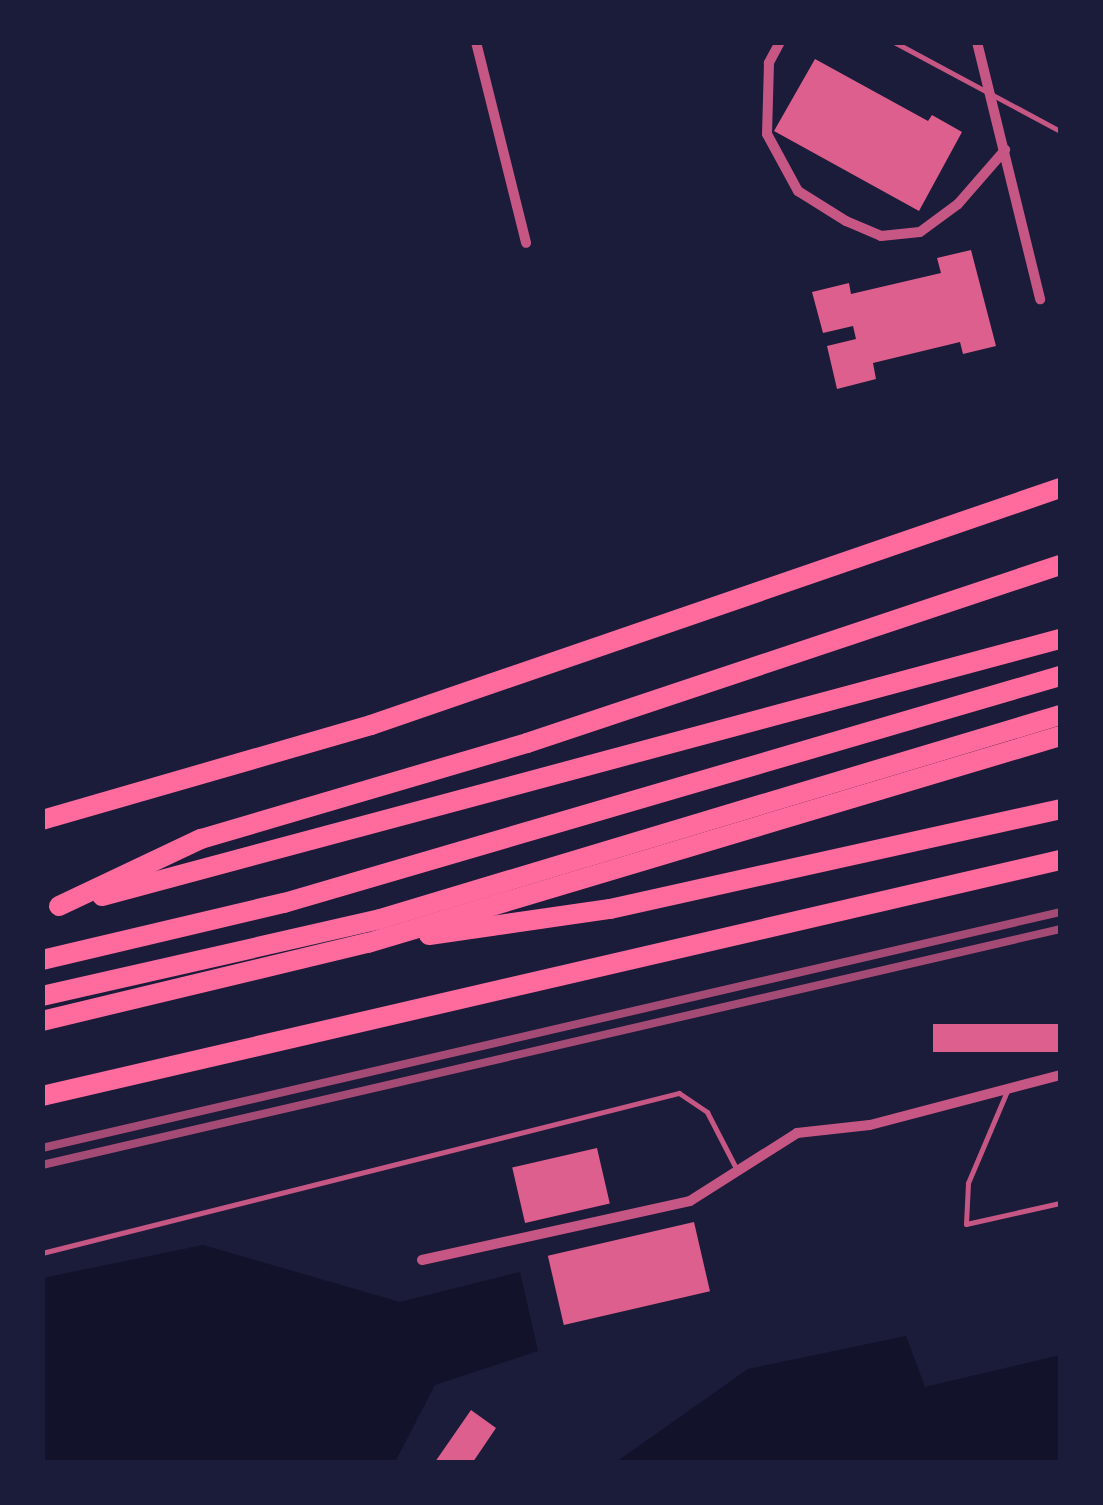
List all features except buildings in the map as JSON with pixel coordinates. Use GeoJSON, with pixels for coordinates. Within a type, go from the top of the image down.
{"type":"FeatureCollection","features":[{"type":"Feature","properties":{"kind":"highway"},"geometry":{"type":"LineString","coordinates":[[42,820],[371,724],[1060,488]]}},
{"type":"Feature","properties":{"kind":"highway"},"geometry":{"type":"LineString","coordinates":[[51,908],[201,840],[608,717],[1060,565]]}},
{"type":"Feature","properties":{"kind":"highway"},"geometry":{"type":"LineString","coordinates":[[51,908],[276,852],[1060,638]]}},
{"type":"Feature","properties":{"kind":"highway"},"geometry":{"type":"LineString","coordinates":[[42,960],[284,904],[1060,676]]}},
{"type":"Feature","properties":{"kind":"highway"},"geometry":{"type":"LineString","coordinates":[[42,996],[380,919],[1060,715]]}},
{"type":"Feature","properties":{"kind":"highway"},"geometry":{"type":"LineString","coordinates":[[42,1021],[368,943],[1060,736]]}},
{"type":"Feature","properties":{"kind":"highway"},"geometry":{"type":"LineString","coordinates":[[368,943],[610,910],[1060,809]]}},
{"type":"Feature","properties":{"kind":"highway"},"geometry":{"type":"LineString","coordinates":[[42,1096],[1060,860]]}},
{"type":"Feature","properties":{"kind":"street"},"geometry":{"type":"LineString","coordinates":[[476,42],[526,243]]}},
{"type":"Feature","properties":{"kind":"street"},"geometry":{"type":"LineString","coordinates":[[780,42],[768,63],[767,134],[798,191],[846,221],[881,236],[920,232],[958,204],[1005,150]]}},
{"type":"Feature","properties":{"kind":"street"},"geometry":{"type":"LineString","coordinates":[[978,42],[1040,299]]}},
{"type":"Feature","properties":{"kind":"street"},"geometry":{"type":"LineString","coordinates":[[422,1260],[690,1201],[796,1133],[870,1125],[1060,1075]]}},
{"type":"Feature","properties":{"kind":"lane"},"geometry":{"type":"LineString","coordinates":[[894,42],[972,90],[990,89],[1060,131]]}},
{"type":"Feature","properties":{"kind":"lane"},"geometry":{"type":"LineString","coordinates":[[1009,1089],[968,1184],[966,1224],[1060,1203]]}},
{"type":"Feature","properties":{"kind":"lane"},"geometry":{"type":"LineString","coordinates":[[42,1253],[679,1092],[707,1112],[737,1170]]}},
{"type":"Feature","properties":{"kind":"shaded area"},"geometry":{"type":"Polygon","coordinates":[[[203,1245],[400,1302],[520,1272],[538,1351],[435,1385],[395,1462],[43,1462],[43,1278],[203,1245]]]}},
{"type":"Feature","properties":{"kind":"shaded area"},"geometry":{"type":"Polygon","coordinates":[[[906,1336],[925,1387],[1060,1355],[1060,1462],[616,1462],[748,1369],[906,1336]]]}},
{"type":"Feature","properties":{"kind":"railway"},"geometry":{"type":"LineString","coordinates":[[42,1148],[1060,912]]}},
{"type":"Feature","properties":{"kind":"railway"},"geometry":{"type":"LineString","coordinates":[[42,1165],[1060,929]]}}]}
